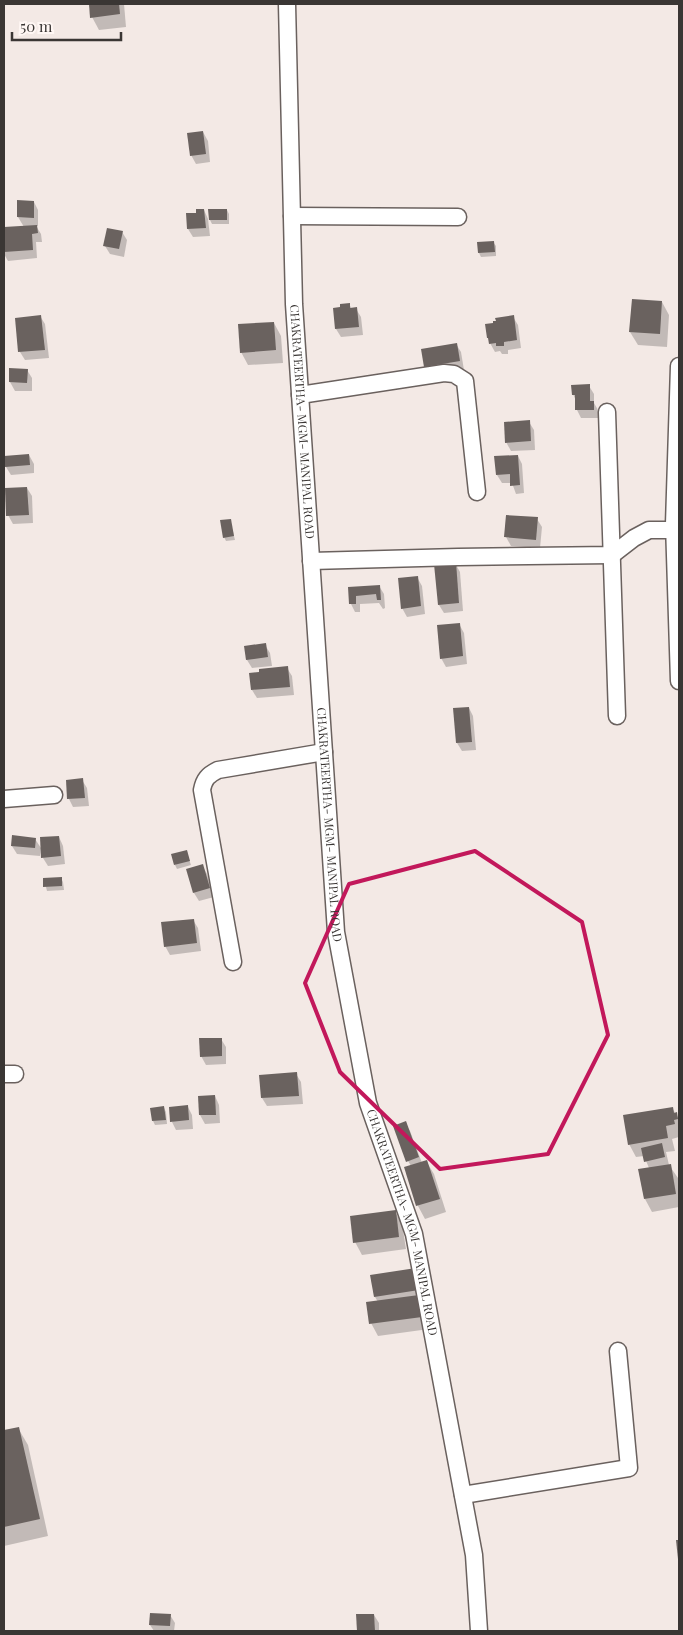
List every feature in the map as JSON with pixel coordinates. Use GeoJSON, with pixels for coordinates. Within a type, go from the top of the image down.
{"type":"FeatureCollection","features":[{"type":"Feature","properties":{"kind":"street","name":"CHAKRATEERTHA- MGM- MANIPAL ROAD"},"geometry":{"type":"LineString","coordinates":[[287,4],[294,304],[338,942],[368,1104],[414,1234],[474,1555],[479,1631]]}},
{"type":"Feature","properties":{"kind":"street"},"geometry":{"type":"LineString","coordinates":[[292,216],[458,217]]}},
{"type":"Feature","properties":{"kind":"street"},"geometry":{"type":"LineString","coordinates":[[679,366],[674,530],[679,681]]}},
{"type":"Feature","properties":{"kind":"street"},"geometry":{"type":"LineString","coordinates":[[300,395],[444,373],[454,374],[465,382],[477,492]]}},
{"type":"Feature","properties":{"kind":"street"},"geometry":{"type":"LineString","coordinates":[[607,412],[617,716]]}},
{"type":"Feature","properties":{"kind":"street"},"geometry":{"type":"LineString","coordinates":[[311,561],[612,555],[634,538],[649,530],[674,530]]}},
{"type":"Feature","properties":{"kind":"street"},"geometry":{"type":"LineString","coordinates":[[232,962],[202,790],[204,782],[209,774],[218,770],[324,752]]}},
{"type":"Feature","properties":{"kind":"street"},"geometry":{"type":"LineString","coordinates":[[4,799],[54,795]]}},
{"type":"Feature","properties":{"kind":"street"},"geometry":{"type":"LineString","coordinates":[[463,1495],[629,1468],[618,1351]]}},
{"type":"Feature","properties":{"kind":"highlighted area"},"geometry":{"type":"Polygon","coordinates":[[[475,851],[582,922],[608,1035],[548,1154],[440,1169],[340,1072],[305,983],[349,884],[475,851]]]}},
{"type":"Feature","properties":{"kind":"building"},"geometry":{"type":"Polygon","coordinates":[[[89,4],[119,4],[120,14],[90,18],[89,4]]]}},
{"type":"Feature","properties":{"kind":"building"},"geometry":{"type":"Polygon","coordinates":[[[203,131],[206,154],[190,156],[187,133],[203,131]]]}},
{"type":"Feature","properties":{"kind":"building"},"geometry":{"type":"Polygon","coordinates":[[[17,200],[34,201],[34,218],[17,217],[17,200]]]}},
{"type":"Feature","properties":{"kind":"building"},"geometry":{"type":"Polygon","coordinates":[[[196,209],[204,209],[206,228],[187,229],[186,213],[196,213],[196,209]]]}},
{"type":"Feature","properties":{"kind":"building"},"geometry":{"type":"Polygon","coordinates":[[[208,209],[227,209],[227,220],[209,220],[208,209]]]}},
{"type":"Feature","properties":{"kind":"building"},"geometry":{"type":"Polygon","coordinates":[[[37,225],[38,233],[32,234],[33,250],[4,252],[4,227],[37,225]]]}},
{"type":"Feature","properties":{"kind":"building"},"geometry":{"type":"Polygon","coordinates":[[[107,228],[123,231],[119,249],[103,246],[107,228]]]}},
{"type":"Feature","properties":{"kind":"building"},"geometry":{"type":"Polygon","coordinates":[[[494,241],[495,252],[478,253],[477,242],[494,241]]]}},
{"type":"Feature","properties":{"kind":"building"},"geometry":{"type":"Polygon","coordinates":[[[632,299],[662,301],[660,334],[629,332],[632,299]]]}},
{"type":"Feature","properties":{"kind":"building"},"geometry":{"type":"Polygon","coordinates":[[[350,303],[350,308],[357,307],[359,327],[335,329],[333,308],[340,307],[340,304],[350,303]]]}},
{"type":"Feature","properties":{"kind":"building"},"geometry":{"type":"Polygon","coordinates":[[[41,315],[45,350],[18,352],[15,318],[41,315]]]}},
{"type":"Feature","properties":{"kind":"building"},"geometry":{"type":"Polygon","coordinates":[[[514,315],[517,340],[504,342],[504,346],[496,346],[496,343],[489,344],[485,324],[493,323],[493,321],[496,321],[495,318],[514,315]]]}},
{"type":"Feature","properties":{"kind":"building"},"geometry":{"type":"Polygon","coordinates":[[[274,322],[276,350],[240,353],[238,324],[274,322]]]}},
{"type":"Feature","properties":{"kind":"building"},"geometry":{"type":"Polygon","coordinates":[[[457,343],[460,361],[424,367],[421,349],[457,343]]]}},
{"type":"Feature","properties":{"kind":"building"},"geometry":{"type":"Polygon","coordinates":[[[9,368],[28,369],[27,383],[9,382],[9,368]]]}},
{"type":"Feature","properties":{"kind":"building"},"geometry":{"type":"Polygon","coordinates":[[[590,384],[590,401],[594,401],[594,410],[575,410],[575,395],[572,395],[571,385],[590,384]]]}},
{"type":"Feature","properties":{"kind":"building"},"geometry":{"type":"Polygon","coordinates":[[[530,420],[531,441],[505,443],[504,422],[530,420]]]}},
{"type":"Feature","properties":{"kind":"building"},"geometry":{"type":"Polygon","coordinates":[[[29,454],[30,465],[5,467],[4,456],[29,454]]]}},
{"type":"Feature","properties":{"kind":"building"},"geometry":{"type":"Polygon","coordinates":[[[518,455],[520,485],[510,486],[510,474],[496,475],[494,456],[518,455]]]}},
{"type":"Feature","properties":{"kind":"building"},"geometry":{"type":"Polygon","coordinates":[[[27,487],[29,515],[6,516],[5,488],[27,487]]]}},
{"type":"Feature","properties":{"kind":"building"},"geometry":{"type":"Polygon","coordinates":[[[506,515],[538,517],[536,540],[504,537],[506,515]]]}},
{"type":"Feature","properties":{"kind":"building"},"geometry":{"type":"Polygon","coordinates":[[[231,519],[234,536],[223,538],[220,520],[231,519]]]}},
{"type":"Feature","properties":{"kind":"building"},"geometry":{"type":"Polygon","coordinates":[[[456,562],[459,603],[438,605],[434,564],[456,562]]]}},
{"type":"Feature","properties":{"kind":"building"},"geometry":{"type":"Polygon","coordinates":[[[418,576],[421,606],[401,609],[398,578],[418,576]]]}},
{"type":"Feature","properties":{"kind":"building"},"geometry":{"type":"Polygon","coordinates":[[[380,585],[381,600],[377,600],[376,594],[356,596],[356,604],[349,604],[348,587],[380,585]]]}},
{"type":"Feature","properties":{"kind":"building"},"geometry":{"type":"Polygon","coordinates":[[[460,623],[463,656],[440,659],[437,625],[460,623]]]}},
{"type":"Feature","properties":{"kind":"building"},"geometry":{"type":"Polygon","coordinates":[[[266,643],[268,657],[246,660],[244,646],[266,643]]]}},
{"type":"Feature","properties":{"kind":"building"},"geometry":{"type":"Polygon","coordinates":[[[288,666],[290,687],[251,690],[249,673],[259,672],[259,669],[288,666]]]}},
{"type":"Feature","properties":{"kind":"building"},"geometry":{"type":"Polygon","coordinates":[[[469,707],[472,742],[456,743],[453,708],[469,707]]]}},
{"type":"Feature","properties":{"kind":"building"},"geometry":{"type":"Polygon","coordinates":[[[83,778],[85,798],[67,799],[66,780],[83,778]]]}},
{"type":"Feature","properties":{"kind":"building"},"geometry":{"type":"Polygon","coordinates":[[[12,835],[36,838],[35,848],[11,846],[12,835]]]}},
{"type":"Feature","properties":{"kind":"building"},"geometry":{"type":"Polygon","coordinates":[[[59,836],[61,856],[41,858],[40,837],[59,836]]]}},
{"type":"Feature","properties":{"kind":"building"},"geometry":{"type":"Polygon","coordinates":[[[187,850],[190,861],[174,865],[171,854],[187,850]]]}},
{"type":"Feature","properties":{"kind":"building"},"geometry":{"type":"Polygon","coordinates":[[[203,864],[210,888],[193,893],[186,869],[203,864]]]}},
{"type":"Feature","properties":{"kind":"building"},"geometry":{"type":"Polygon","coordinates":[[[62,877],[62,886],[43,887],[43,878],[62,877]]]}},
{"type":"Feature","properties":{"kind":"building"},"geometry":{"type":"Polygon","coordinates":[[[194,919],[197,943],[164,947],[161,922],[194,919]]]}},
{"type":"Feature","properties":{"kind":"building"},"geometry":{"type":"Polygon","coordinates":[[[199,1038],[222,1038],[222,1056],[200,1057],[199,1038]]]}},
{"type":"Feature","properties":{"kind":"building"},"geometry":{"type":"Polygon","coordinates":[[[297,1072],[299,1096],[261,1098],[259,1075],[297,1072]]]}},
{"type":"Feature","properties":{"kind":"building"},"geometry":{"type":"Polygon","coordinates":[[[215,1095],[216,1115],[199,1115],[198,1096],[215,1095]]]}},
{"type":"Feature","properties":{"kind":"building"},"geometry":{"type":"Polygon","coordinates":[[[188,1105],[189,1120],[170,1122],[169,1107],[188,1105]]]}},
{"type":"Feature","properties":{"kind":"building"},"geometry":{"type":"Polygon","coordinates":[[[164,1106],[166,1120],[152,1121],[150,1108],[164,1106]]]}},
{"type":"Feature","properties":{"kind":"building"},"geometry":{"type":"Polygon","coordinates":[[[673,1107],[674,1113],[677,1112],[678,1119],[674,1120],[675,1124],[666,1126],[668,1138],[628,1145],[623,1115],[673,1107]]]}},
{"type":"Feature","properties":{"kind":"building"},"geometry":{"type":"Polygon","coordinates":[[[406,1121],[419,1157],[406,1162],[393,1126],[406,1121]]]}},
{"type":"Feature","properties":{"kind":"building"},"geometry":{"type":"Polygon","coordinates":[[[662,1143],[665,1157],[644,1162],[641,1148],[662,1143]]]}},
{"type":"Feature","properties":{"kind":"building"},"geometry":{"type":"Polygon","coordinates":[[[427,1160],[440,1199],[416,1206],[404,1167],[427,1160]]]}},
{"type":"Feature","properties":{"kind":"building"},"geometry":{"type":"Polygon","coordinates":[[[671,1164],[676,1194],[644,1199],[638,1169],[671,1164]]]}},
{"type":"Feature","properties":{"kind":"building"},"geometry":{"type":"Polygon","coordinates":[[[396,1210],[399,1237],[353,1243],[350,1216],[396,1210]]]}},
{"type":"Feature","properties":{"kind":"building"},"geometry":{"type":"Polygon","coordinates":[[[416,1268],[419,1290],[374,1297],[370,1275],[416,1268]]]}},
{"type":"Feature","properties":{"kind":"building"},"geometry":{"type":"Polygon","coordinates":[[[419,1295],[422,1317],[369,1324],[366,1302],[419,1295]]]}},
{"type":"Feature","properties":{"kind":"building"},"geometry":{"type":"Polygon","coordinates":[[[19,1427],[40,1519],[4,1527],[4,1430],[19,1427]]]}},
{"type":"Feature","properties":{"kind":"building"},"geometry":{"type":"Polygon","coordinates":[[[676,1540],[679,1540],[679,1559],[678,1559],[676,1540]]]}},
{"type":"Feature","properties":{"kind":"building"},"geometry":{"type":"Polygon","coordinates":[[[150,1613],[171,1614],[170,1626],[149,1625],[150,1613]]]}},
{"type":"Feature","properties":{"kind":"building"},"geometry":{"type":"Polygon","coordinates":[[[356,1614],[374,1614],[375,1631],[357,1631],[356,1614]]]}}]}
